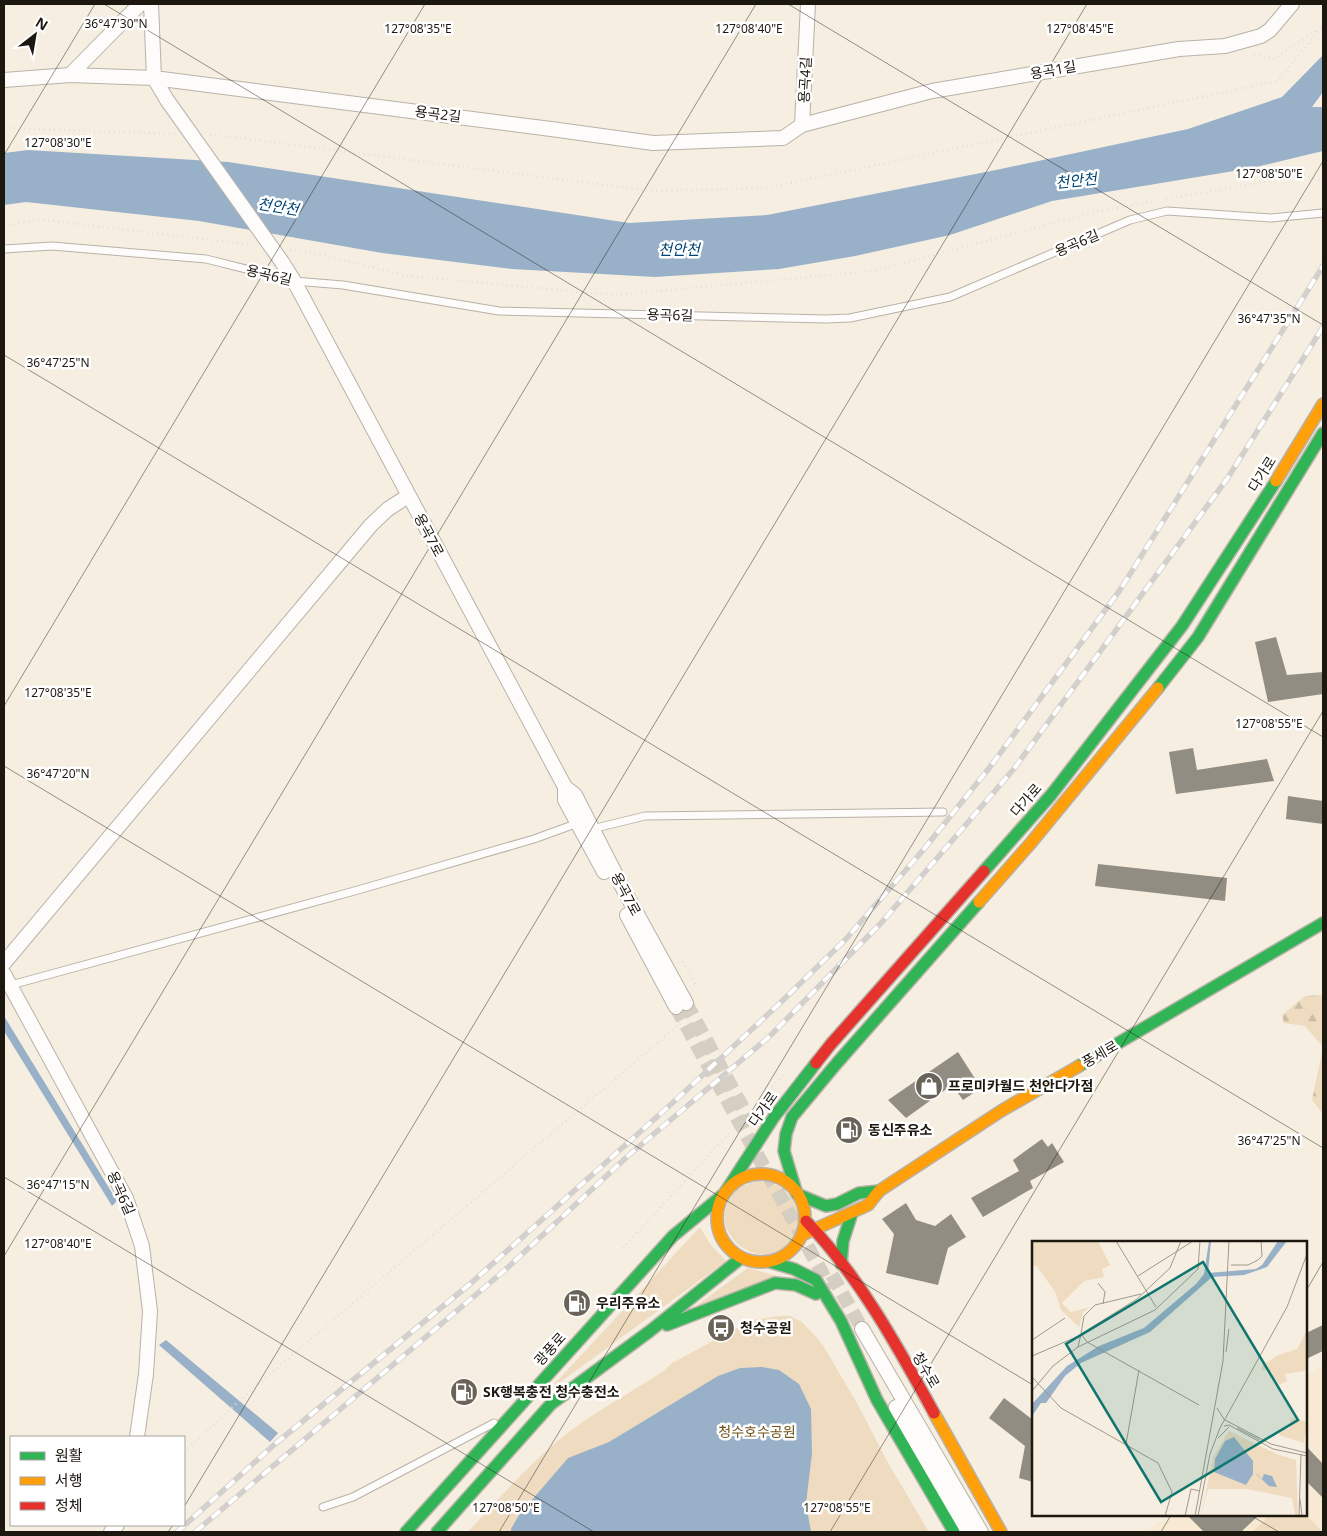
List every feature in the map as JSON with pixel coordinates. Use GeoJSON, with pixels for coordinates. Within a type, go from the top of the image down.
{"type":"FeatureCollection","features":[{"type":"Feature","properties":{"kind":"street"},"geometry":{"type":"LineString","coordinates":[[70,75],[140,4]]}},
{"type":"Feature","properties":{"kind":"street"},"geometry":{"type":"LineString","coordinates":[[151,4],[154,78]]}},
{"type":"Feature","properties":{"kind":"street","name":"용곡4길"},"geometry":{"type":"LineString","coordinates":[[802,126],[808,4]]}},
{"type":"Feature","properties":{"kind":"street","name":"용곡1길"},"geometry":{"type":"LineString","coordinates":[[802,126],[932,91],[1179,49],[1225,46],[1260,36],[1270,30],[1292,4]]}},
{"type":"Feature","properties":{"kind":"street","name":"용곡2길"},"geometry":{"type":"LineString","coordinates":[[4,80],[70,75],[154,78],[551,128],[653,143],[783,138],[802,126]]}},
{"type":"Feature","properties":{"kind":"street","name":"용곡7로"},"geometry":{"type":"LineString","coordinates":[[154,78],[167,100],[281,256],[565,787],[575,796],[681,1005],[565,800],[565,787]]}},
{"type":"Feature","properties":{"kind":"street","name":"다가로"},"geometry":{"type":"LineString","coordinates":[[724,1194],[774,1117],[831,1044],[1051,795],[1182,626],[1261,505],[1323,404]]}},
{"type":"Feature","properties":{"kind":"street","name":"다가로"},"geometry":{"type":"LineString","coordinates":[[797,1194],[784,1151],[786,1134],[792,1117],[844,1055],[1030,844],[1192,644],[1323,433]]}},
{"type":"Feature","properties":{"kind":"street"},"geometry":{"type":"LineString","coordinates":[[4,963],[371,525],[388,508],[408,496]]}},
{"type":"Feature","properties":{"kind":"street","name":"풍세로"},"geometry":{"type":"LineString","coordinates":[[802,1235],[868,1205],[879,1191],[1001,1111],[1150,1026],[1181,1005],[1323,923]]}},
{"type":"Feature","properties":{"kind":"street","name":"용곡6길"},"geometry":{"type":"LineString","coordinates":[[7,979],[126,1198],[142,1246],[150,1311],[146,1374],[137,1436]]}},
{"type":"Feature","properties":{"kind":"street"},"geometry":{"type":"LineString","coordinates":[[673,1236],[774,1117]]}},
{"type":"Feature","properties":{"kind":"street"},"geometry":{"type":"LineString","coordinates":[[770,1262],[783,1256],[795,1247],[802,1235],[805,1221],[803,1207],[797,1194],[787,1183],[775,1177],[761,1174],[746,1177],[734,1183],[724,1194],[718,1207],[717,1222],[720,1236],[728,1249],[740,1258],[755,1262],[770,1262],[794,1269],[816,1280],[841,1320],[877,1400],[954,1532]]}},
{"type":"Feature","properties":{"kind":"street","name":"풍세로"},"geometry":{"type":"LineString","coordinates":[[797,1194],[826,1206],[837,1204],[859,1193],[879,1191]]}},
{"type":"Feature","properties":{"kind":"street","name":"광풍로"},"geometry":{"type":"LineString","coordinates":[[406,1532],[673,1236],[687,1222],[724,1194]]}},
{"type":"Feature","properties":{"kind":"street"},"geometry":{"type":"LineString","coordinates":[[841,1264],[843,1241],[852,1213]]}},
{"type":"Feature","properties":{"kind":"street","name":"청수로"},"geometry":{"type":"LineString","coordinates":[[805,1221],[814,1229],[874,1309],[1001,1532]]}},
{"type":"Feature","properties":{"kind":"street"},"geometry":{"type":"LineString","coordinates":[[437,1532],[551,1404],[650,1331],[740,1258]]}},
{"type":"Feature","properties":{"kind":"street"},"geometry":{"type":"LineString","coordinates":[[650,1331],[775,1283],[791,1283],[805,1287],[817,1294],[841,1320]]}},
{"type":"Feature","properties":{"kind":"street"},"geometry":{"type":"LineString","coordinates":[[841,1320],[840,1309],[848,1302],[874,1309]]}},
{"type":"Feature","properties":{"kind":"street"},"geometry":{"type":"LineString","coordinates":[[968,1532],[940,1486],[858,1330],[981,1532]]}},
{"type":"Feature","properties":{"kind":"lane","name":"용곡6길"},"geometry":{"type":"LineString","coordinates":[[4,249],[52,246],[206,259],[294,281],[343,286],[499,311],[826,319],[850,318],[950,297],[1130,220],[1167,211],[1271,218],[1323,213]]}},
{"type":"Feature","properties":{"kind":"lane"},"geometry":{"type":"LineString","coordinates":[[592,829],[645,816],[943,812]]}},
{"type":"Feature","properties":{"kind":"lane"},"geometry":{"type":"LineString","coordinates":[[7,979],[367,888],[534,839],[578,823]]}},
{"type":"Feature","properties":{"kind":"lane"},"geometry":{"type":"LineString","coordinates":[[323,1506],[353,1497],[512,1414]]}},
{"type":"Feature","properties":{"kind":"path"},"geometry":{"type":"LineString","coordinates":[[1249,52],[1273,59],[1321,26]]}},
{"type":"Feature","properties":{"kind":"path"},"geometry":{"type":"LineString","coordinates":[[281,256],[310,252],[408,276],[614,295],[874,271],[1099,211],[1304,175],[1323,182]]}},
{"type":"Feature","properties":{"kind":"path"},"geometry":{"type":"LineString","coordinates":[[4,226],[38,219],[252,245]]}},
{"type":"Feature","properties":{"kind":"path"},"geometry":{"type":"LineString","coordinates":[[682,961],[696,986]]}},
{"type":"Feature","properties":{"kind":"path"},"geometry":{"type":"LineString","coordinates":[[185,1451],[249,1392],[686,1018]]}},
{"type":"Feature","properties":{"kind":"path"},"geometry":{"type":"LineString","coordinates":[[762,1098],[786,1071]]}},
{"type":"Feature","properties":{"kind":"path"},"geometry":{"type":"LineString","coordinates":[[623,1248],[730,1132]]}},
{"type":"Feature","properties":{"kind":"path"},"geometry":{"type":"LineString","coordinates":[[491,1532],[499,1515],[512,1497],[547,1461],[575,1439],[722,1353],[752,1340],[770,1340],[795,1345],[812,1359],[832,1385],[839,1401],[845,1428],[844,1489],[853,1532]]}},
{"type":"Feature","properties":{"kind":"path"},"geometry":{"type":"LineString","coordinates":[[879,1532],[876,1508],[880,1486],[891,1467]]}},
{"type":"Feature","properties":{"kind":"shaded area"},"geometry":{"type":"Polygon","coordinates":[[[1323,1365],[1323,1532],[1141,1532],[1163,1520],[1161,1516],[1307,1516],[1307,1374],[1323,1365]]]}},
{"type":"Feature","properties":{"kind":"green space"},"geometry":{"type":"Polygon","coordinates":[[[1323,995],[1323,1047],[1305,1026],[1284,1023],[1282,1015],[1305,996],[1323,995]]]}},
{"type":"Feature","properties":{"kind":"green space"},"geometry":{"type":"Polygon","coordinates":[[[1323,1047],[1323,1114],[1312,1100],[1323,1047]]]}},
{"type":"Feature","properties":{"kind":"green space"},"geometry":{"type":"Polygon","coordinates":[[[760,1181],[779,1186],[797,1202],[800,1219],[800,1227],[790,1244],[779,1252],[768,1255],[756,1254],[735,1242],[728,1232],[725,1220],[726,1208],[734,1192],[742,1186],[760,1181]]]}},
{"type":"Feature","properties":{"kind":"green space"},"geometry":{"type":"Polygon","coordinates":[[[700,1227],[710,1244],[726,1261],[548,1391],[700,1227]]]}},
{"type":"Feature","properties":{"kind":"green space"},"geometry":{"type":"Polygon","coordinates":[[[748,1268],[777,1276],[693,1308],[748,1268]]]}},
{"type":"Feature","properties":{"kind":"green space","name":"청수호수공원"},"geometry":{"type":"Polygon","coordinates":[[[790,1316],[802,1322],[824,1347],[929,1532],[468,1532],[539,1457],[589,1418],[664,1371],[672,1363],[752,1320],[790,1316]]]}},
{"type":"Feature","properties":{"kind":"green space"},"geometry":{"type":"Polygon","coordinates":[[[1269,1516],[1307,1516],[1323,1532],[1252,1532],[1269,1516]]]}},
{"type":"Feature","properties":{"kind":"water","name":"천안천"},"geometry":{"type":"Polygon","coordinates":[[[1323,55],[1323,92],[1312,107],[1323,107],[1323,151],[1252,168],[1052,201],[950,235],[855,256],[779,269],[655,277],[512,269],[382,253],[199,221],[26,202],[4,205],[4,153],[28,150],[228,162],[629,223],[767,215],[996,170],[1188,129],[1282,97],[1323,55]]]}},
{"type":"Feature","properties":{"kind":"water"},"geometry":{"type":"Polygon","coordinates":[[[4,1016],[117,1201],[112,1206],[4,1031],[4,1016]]]}},
{"type":"Feature","properties":{"kind":"water"},"geometry":{"type":"Polygon","coordinates":[[[166,1340],[278,1433],[270,1442],[159,1345],[166,1340]]]}},
{"type":"Feature","properties":{"kind":"water"},"geometry":{"type":"Polygon","coordinates":[[[762,1367],[779,1370],[799,1384],[811,1409],[812,1453],[806,1504],[811,1532],[511,1532],[519,1515],[568,1458],[609,1442],[718,1376],[740,1368],[762,1367]]]}},
{"type":"Feature","properties":{"kind":"building"},"geometry":{"type":"Polygon","coordinates":[[[1276,637],[1287,675],[1323,672],[1323,694],[1268,702],[1255,642],[1276,637]]]}},
{"type":"Feature","properties":{"kind":"building"},"geometry":{"type":"Polygon","coordinates":[[[1193,748],[1197,770],[1267,759],[1274,781],[1176,794],[1169,752],[1193,748]]]}},
{"type":"Feature","properties":{"kind":"building"},"geometry":{"type":"Polygon","coordinates":[[[1288,796],[1323,801],[1323,824],[1286,819],[1288,796]]]}},
{"type":"Feature","properties":{"kind":"building"},"geometry":{"type":"Polygon","coordinates":[[[1098,864],[1227,878],[1225,901],[1095,886],[1098,864]]]}},
{"type":"Feature","properties":{"kind":"building","name":"프로미카월드 천안다가점"},"geometry":{"type":"Polygon","coordinates":[[[958,1052],[981,1088],[963,1100],[952,1085],[906,1118],[888,1100],[958,1052]]]}},
{"type":"Feature","properties":{"kind":"building"},"geometry":{"type":"Polygon","coordinates":[[[1042,1139],[1048,1147],[1052,1143],[1064,1162],[1030,1181],[1033,1188],[983,1217],[971,1198],[1019,1171],[1013,1160],[1042,1139]]]}},
{"type":"Feature","properties":{"kind":"building"},"geometry":{"type":"Polygon","coordinates":[[[906,1203],[916,1220],[935,1226],[951,1214],[966,1237],[948,1248],[938,1285],[886,1273],[894,1234],[882,1219],[906,1203]]]}},
{"type":"Feature","properties":{"kind":"building"},"geometry":{"type":"Polygon","coordinates":[[[1323,1325],[1323,1351],[1307,1359],[1307,1333],[1323,1325]]]}},
{"type":"Feature","properties":{"kind":"building"},"geometry":{"type":"Polygon","coordinates":[[[1004,1398],[1032,1419],[1032,1482],[1019,1478],[1025,1446],[989,1418],[1004,1398]]]}},
{"type":"Feature","properties":{"kind":"building"},"geometry":{"type":"Polygon","coordinates":[[[1307,1447],[1323,1464],[1323,1498],[1307,1482],[1307,1447]]]}},
{"type":"Feature","properties":{"kind":"building"},"geometry":{"type":"Polygon","coordinates":[[[1188,1516],[1258,1516],[1241,1532],[1204,1532],[1188,1516]]]}},
{"type":"Feature","properties":{"kind":"tunnel"},"geometry":{"type":"LineString","coordinates":[[686,1003],[750,1121]]}},
{"type":"Feature","properties":{"kind":"tunnel"},"geometry":{"type":"LineString","coordinates":[[676,1007],[831,1289]]}},
{"type":"Feature","properties":{"kind":"tunnel"},"geometry":{"type":"LineString","coordinates":[[832,1275],[862,1329]]}},
{"type":"Feature","properties":{"kind":"railway"},"geometry":{"type":"LineString","coordinates":[[185,1525],[275,1444],[470,1284],[678,1098],[846,939],[924,849],[990,767],[1120,590],[1323,266]]}},
{"type":"Feature","properties":{"kind":"railway"},"geometry":{"type":"LineString","coordinates":[[195,1532],[504,1271],[629,1155],[770,1036],[882,922],[1013,770],[1227,479],[1323,327]]}},
{"type":"Feature","properties":{"kind":"railway"},"geometry":{"type":"LineString","coordinates":[[177,1532],[184,1526]]}},
{"type":"Feature","properties":{"kind":"traffic: fast"},"geometry":{"type":"LineString","coordinates":[[1158,688],[1198,637],[1323,433]]}},
{"type":"Feature","properties":{"kind":"traffic: fast"},"geometry":{"type":"LineString","coordinates":[[984,871],[1051,795],[1182,626],[1276,481]]}},
{"type":"Feature","properties":{"kind":"traffic: fast"},"geometry":{"type":"LineString","coordinates":[[797,1194],[784,1151],[786,1134],[792,1117],[979,902]]}},
{"type":"Feature","properties":{"kind":"traffic: fast"},"geometry":{"type":"LineString","coordinates":[[1079,1066],[1323,923]]}},
{"type":"Feature","properties":{"kind":"traffic: fast"},"geometry":{"type":"LineString","coordinates":[[406,1532],[673,1236],[724,1194],[774,1117],[816,1063]]}},
{"type":"Feature","properties":{"kind":"traffic: fast"},"geometry":{"type":"LineString","coordinates":[[797,1194],[826,1206],[837,1204],[859,1193],[879,1191]]}},
{"type":"Feature","properties":{"kind":"traffic: fast"},"geometry":{"type":"LineString","coordinates":[[841,1264],[843,1241],[852,1213]]}},
{"type":"Feature","properties":{"kind":"traffic: fast"},"geometry":{"type":"LineString","coordinates":[[437,1532],[551,1404],[650,1331],[741,1258]]}},
{"type":"Feature","properties":{"kind":"traffic: fast"},"geometry":{"type":"LineString","coordinates":[[770,1262],[794,1269],[816,1280],[841,1321],[877,1400],[954,1532]]}},
{"type":"Feature","properties":{"kind":"traffic: fast"},"geometry":{"type":"LineString","coordinates":[[667,1325],[775,1283],[796,1285],[816,1294]]}},
{"type":"Feature","properties":{"kind":"traffic: slow"},"geometry":{"type":"LineString","coordinates":[[1276,481],[1323,404]]}},
{"type":"Feature","properties":{"kind":"traffic: slow"},"geometry":{"type":"LineString","coordinates":[[979,902],[1030,844],[1158,688]]}},
{"type":"Feature","properties":{"kind":"traffic: slow"},"geometry":{"type":"LineString","coordinates":[[802,1235],[868,1205],[879,1191],[1001,1111],[1079,1066]]}},
{"type":"Feature","properties":{"kind":"traffic: slow"},"geometry":{"type":"LineString","coordinates":[[761,1174],[778,1178],[792,1187],[801,1201],[805,1218],[801,1235],[792,1249],[778,1258],[761,1262],[744,1258],[730,1249],[721,1235],[717,1218],[721,1201],[730,1187],[744,1178],[761,1174]]}},
{"type":"Feature","properties":{"kind":"traffic: slow"},"geometry":{"type":"LineString","coordinates":[[934,1413],[1001,1532]]}},
{"type":"Feature","properties":{"kind":"traffic: jam"},"geometry":{"type":"LineString","coordinates":[[816,1063],[984,871]]}},
{"type":"Feature","properties":{"kind":"traffic: jam"},"geometry":{"type":"LineString","coordinates":[[806,1221],[825,1242],[860,1289],[892,1338],[934,1413]]}},
{"type":"Feature","properties":{"kind":"place","name":"프로미카월드 천안다가점"},"geometry":{"type":"Point","coordinates":[929,1086]}},
{"type":"Feature","properties":{"kind":"place","name":"동신주유소"},"geometry":{"type":"Point","coordinates":[849,1130]}},
{"type":"Feature","properties":{"kind":"place","name":"우리주유소"},"geometry":{"type":"Point","coordinates":[577,1303]}},
{"type":"Feature","properties":{"kind":"place","name":"청수공원"},"geometry":{"type":"Point","coordinates":[721,1328]}},
{"type":"Feature","properties":{"kind":"place","name":"SK행복충전 청수충전소"},"geometry":{"type":"Point","coordinates":[464,1392]}}]}
